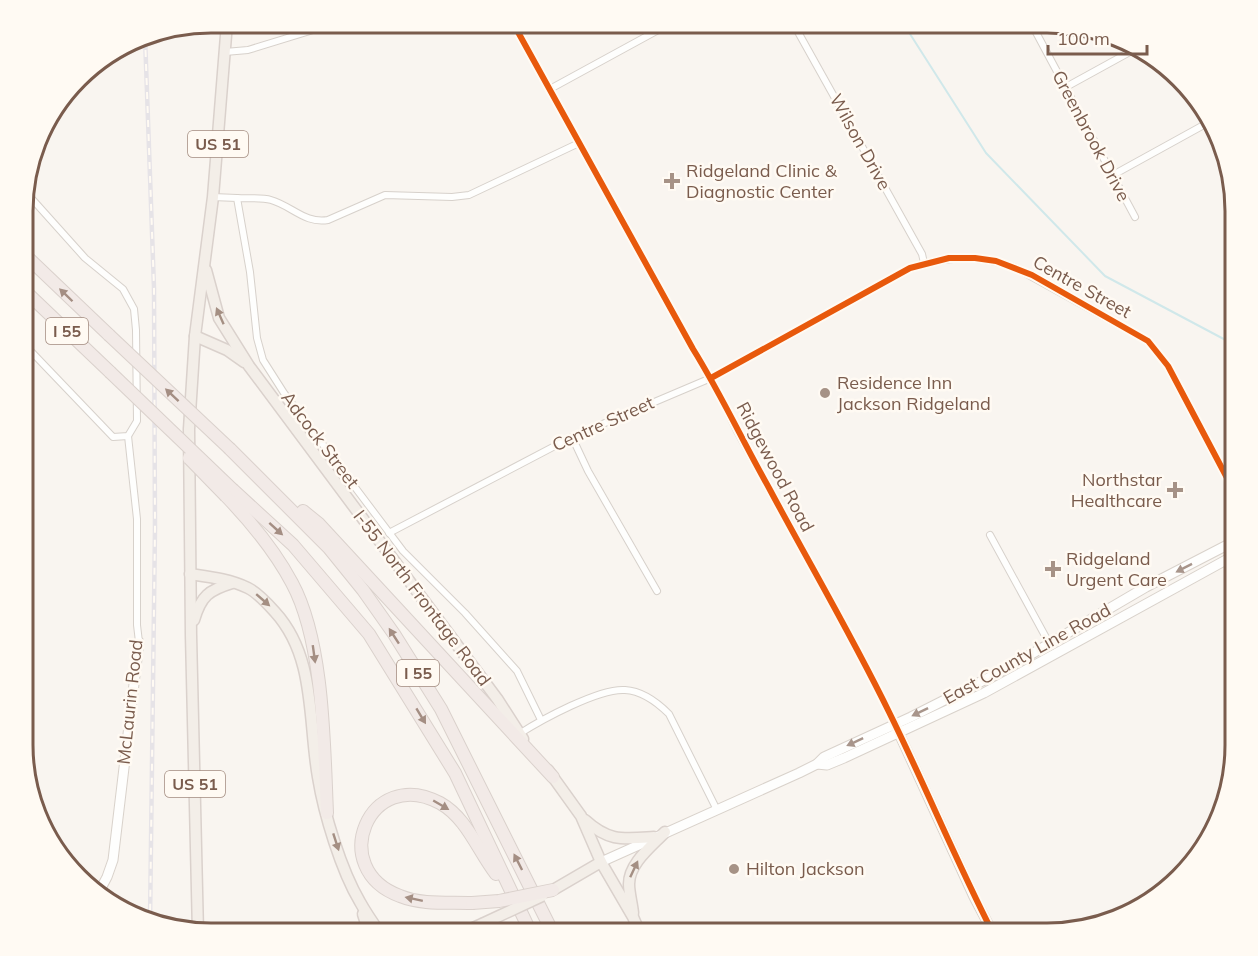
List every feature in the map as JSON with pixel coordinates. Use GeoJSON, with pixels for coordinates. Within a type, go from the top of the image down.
{"type":"FeatureCollection","features":[{"type":"Feature","properties":{"kind":"highway","name":"I 55"},"geometry":{"type":"LineString","coordinates":[[33,263],[233,452],[329,548],[363,590],[394,634],[441,709],[548,923]]}},
{"type":"Feature","properties":{"kind":"highway","name":"I 55"},"geometry":{"type":"LineString","coordinates":[[33,299],[142,402],[182,451],[293,545],[369,634],[455,773],[526,923]]}},
{"type":"Feature","properties":{"kind":"highway"},"geometry":{"type":"LineString","coordinates":[[233,452],[318,524],[553,777]]}},
{"type":"Feature","properties":{"kind":"highway"},"geometry":{"type":"LineString","coordinates":[[229,493],[269,546],[293,584],[304,610],[314,646],[327,813]]}},
{"type":"Feature","properties":{"kind":"highway"},"geometry":{"type":"LineString","coordinates":[[512,893],[455,814],[441,803],[424,797],[407,795],[380,804],[368,816],[360,846],[362,859],[375,879],[399,896],[422,902],[472,903],[499,901],[553,890]]}},
{"type":"Feature","properties":{"kind":"main road","name":"US 51"},"geometry":{"type":"LineString","coordinates":[[198,923],[189,429],[195,336],[213,197],[226,33]]}},
{"type":"Feature","properties":{"kind":"main road","name":"I-55 North Frontage Road"},"geometry":{"type":"LineString","coordinates":[[204,264],[219,318],[249,366],[498,700],[519,734],[581,816],[601,862],[636,923]]}},
{"type":"Feature","properties":{"kind":"main road"},"geometry":{"type":"LineString","coordinates":[[195,336],[227,350],[249,366]]}},
{"type":"Feature","properties":{"kind":"main road","name":"East County Line Road"},"geometry":{"type":"LineString","coordinates":[[484,923],[570,882],[601,862],[654,837],[818,764],[827,765],[1006,669],[1146,588],[1225,546]]}},
{"type":"Feature","properties":{"kind":"main road","name":"East County Line Road"},"geometry":{"type":"LineString","coordinates":[[897,728],[984,693],[1225,560]]}},
{"type":"Feature","properties":{"kind":"main road"},"geometry":{"type":"LineString","coordinates":[[190,574],[224,579],[249,589],[267,602],[286,624],[298,646],[305,669],[318,778],[336,845],[360,902],[366,923]]}},
{"type":"Feature","properties":{"kind":"main road"},"geometry":{"type":"LineString","coordinates":[[191,635],[197,609],[205,595],[218,587],[232,583]]}},
{"type":"Feature","properties":{"kind":"main road","name":"McLaurin Road"},"geometry":{"type":"LineString","coordinates":[[102,886],[113,860],[139,642]]}},
{"type":"Feature","properties":{"kind":"main road","name":"Ridgewood Road"},"geometry":{"type":"LineString","coordinates":[[897,728],[988,923]]}},
{"type":"Feature","properties":{"kind":"main road"},"geometry":{"type":"LineString","coordinates":[[581,816],[606,836],[617,839],[654,837]]}},
{"type":"Feature","properties":{"kind":"main road"},"geometry":{"type":"LineString","coordinates":[[633,916],[629,884],[631,873],[637,862],[665,832]]}},
{"type":"Feature","properties":{"kind":"main road"},"geometry":{"type":"LineString","coordinates":[[360,902],[374,923]]}},
{"type":"Feature","properties":{"kind":"street"},"geometry":{"type":"LineString","coordinates":[[225,51],[248,50],[301,33]]}},
{"type":"Feature","properties":{"kind":"street","name":"Ridgewood Road"},"geometry":{"type":"LineString","coordinates":[[519,33],[711,378],[737,431],[862,658],[897,728]]}},
{"type":"Feature","properties":{"kind":"street"},"geometry":{"type":"LineString","coordinates":[[550,90],[653,33]]}},
{"type":"Feature","properties":{"kind":"street","name":"Wilson Drive"},"geometry":{"type":"LineString","coordinates":[[799,33],[922,254],[924,263]]}},
{"type":"Feature","properties":{"kind":"street","name":"Greenbrook Drive"},"geometry":{"type":"LineString","coordinates":[[1036,33],[1135,217]]}},
{"type":"Feature","properties":{"kind":"street"},"geometry":{"type":"LineString","coordinates":[[1066,87],[1128,53]]}},
{"type":"Feature","properties":{"kind":"street"},"geometry":{"type":"LineString","coordinates":[[1113,175],[1203,126]]}},
{"type":"Feature","properties":{"kind":"street"},"geometry":{"type":"LineString","coordinates":[[213,197],[268,199],[320,222],[385,195],[452,197],[469,195],[579,143]]}},
{"type":"Feature","properties":{"kind":"street","name":"Adcock Street"},"geometry":{"type":"LineString","coordinates":[[237,198],[250,272],[257,338],[263,360],[284,393],[404,552],[465,613],[517,671],[541,720]]}},
{"type":"Feature","properties":{"kind":"street"},"geometry":{"type":"LineString","coordinates":[[33,353],[113,437],[128,436],[137,422],[134,309],[123,289],[85,258],[34,201]]}},
{"type":"Feature","properties":{"kind":"street","name":"Centre Street"},"geometry":{"type":"LineString","coordinates":[[389,532],[572,437],[711,378],[888,279],[924,263],[949,258],[975,258],[1014,267],[1148,341],[1168,366],[1225,473]]}},
{"type":"Feature","properties":{"kind":"street","name":"McLaurin Road"},"geometry":{"type":"LineString","coordinates":[[128,436],[137,519],[139,642]]}},
{"type":"Feature","properties":{"kind":"street"},"geometry":{"type":"LineString","coordinates":[[572,437],[588,471],[657,591]]}},
{"type":"Feature","properties":{"kind":"street"},"geometry":{"type":"LineString","coordinates":[[990,535],[1049,643]]}},
{"type":"Feature","properties":{"kind":"street"},"geometry":{"type":"LineString","coordinates":[[519,734],[541,720],[613,691],[625,690],[650,698],[669,714],[717,810]]}},
{"type":"Feature","properties":{"kind":"waterway"},"geometry":{"type":"LineString","coordinates":[[909,33],[986,153],[1105,276],[1225,340]]}},
{"type":"Feature","properties":{"kind":"railway"},"geometry":{"type":"LineString","coordinates":[[145,46],[154,288],[155,528],[150,912]]}},
{"type":"Feature","properties":{"kind":"cycle path"},"geometry":{"type":"LineString","coordinates":[[519,33],[713,383],[860,655],[988,923]]}},
{"type":"Feature","properties":{"kind":"cycle path"},"geometry":{"type":"LineString","coordinates":[[711,378],[910,268],[949,258],[996,261],[1032,275],[1148,341],[1168,366],[1225,474]]}},
{"type":"Feature","properties":{"kind":"place","name":"Ridgeland Clinic & Diagnostic Center"},"geometry":{"type":"Point","coordinates":[672,181]}},
{"type":"Feature","properties":{"kind":"place","name":"Residence Inn Jackson Ridgeland"},"geometry":{"type":"Point","coordinates":[825,393]}},
{"type":"Feature","properties":{"kind":"place","name":"Northstar Healthcare"},"geometry":{"type":"Point","coordinates":[1175,490]}},
{"type":"Feature","properties":{"kind":"place","name":"Ridgeland Urgent Care"},"geometry":{"type":"Point","coordinates":[1053,569]}},
{"type":"Feature","properties":{"kind":"place","name":"Hilton Jackson"},"geometry":{"type":"Point","coordinates":[734,869]}}]}
